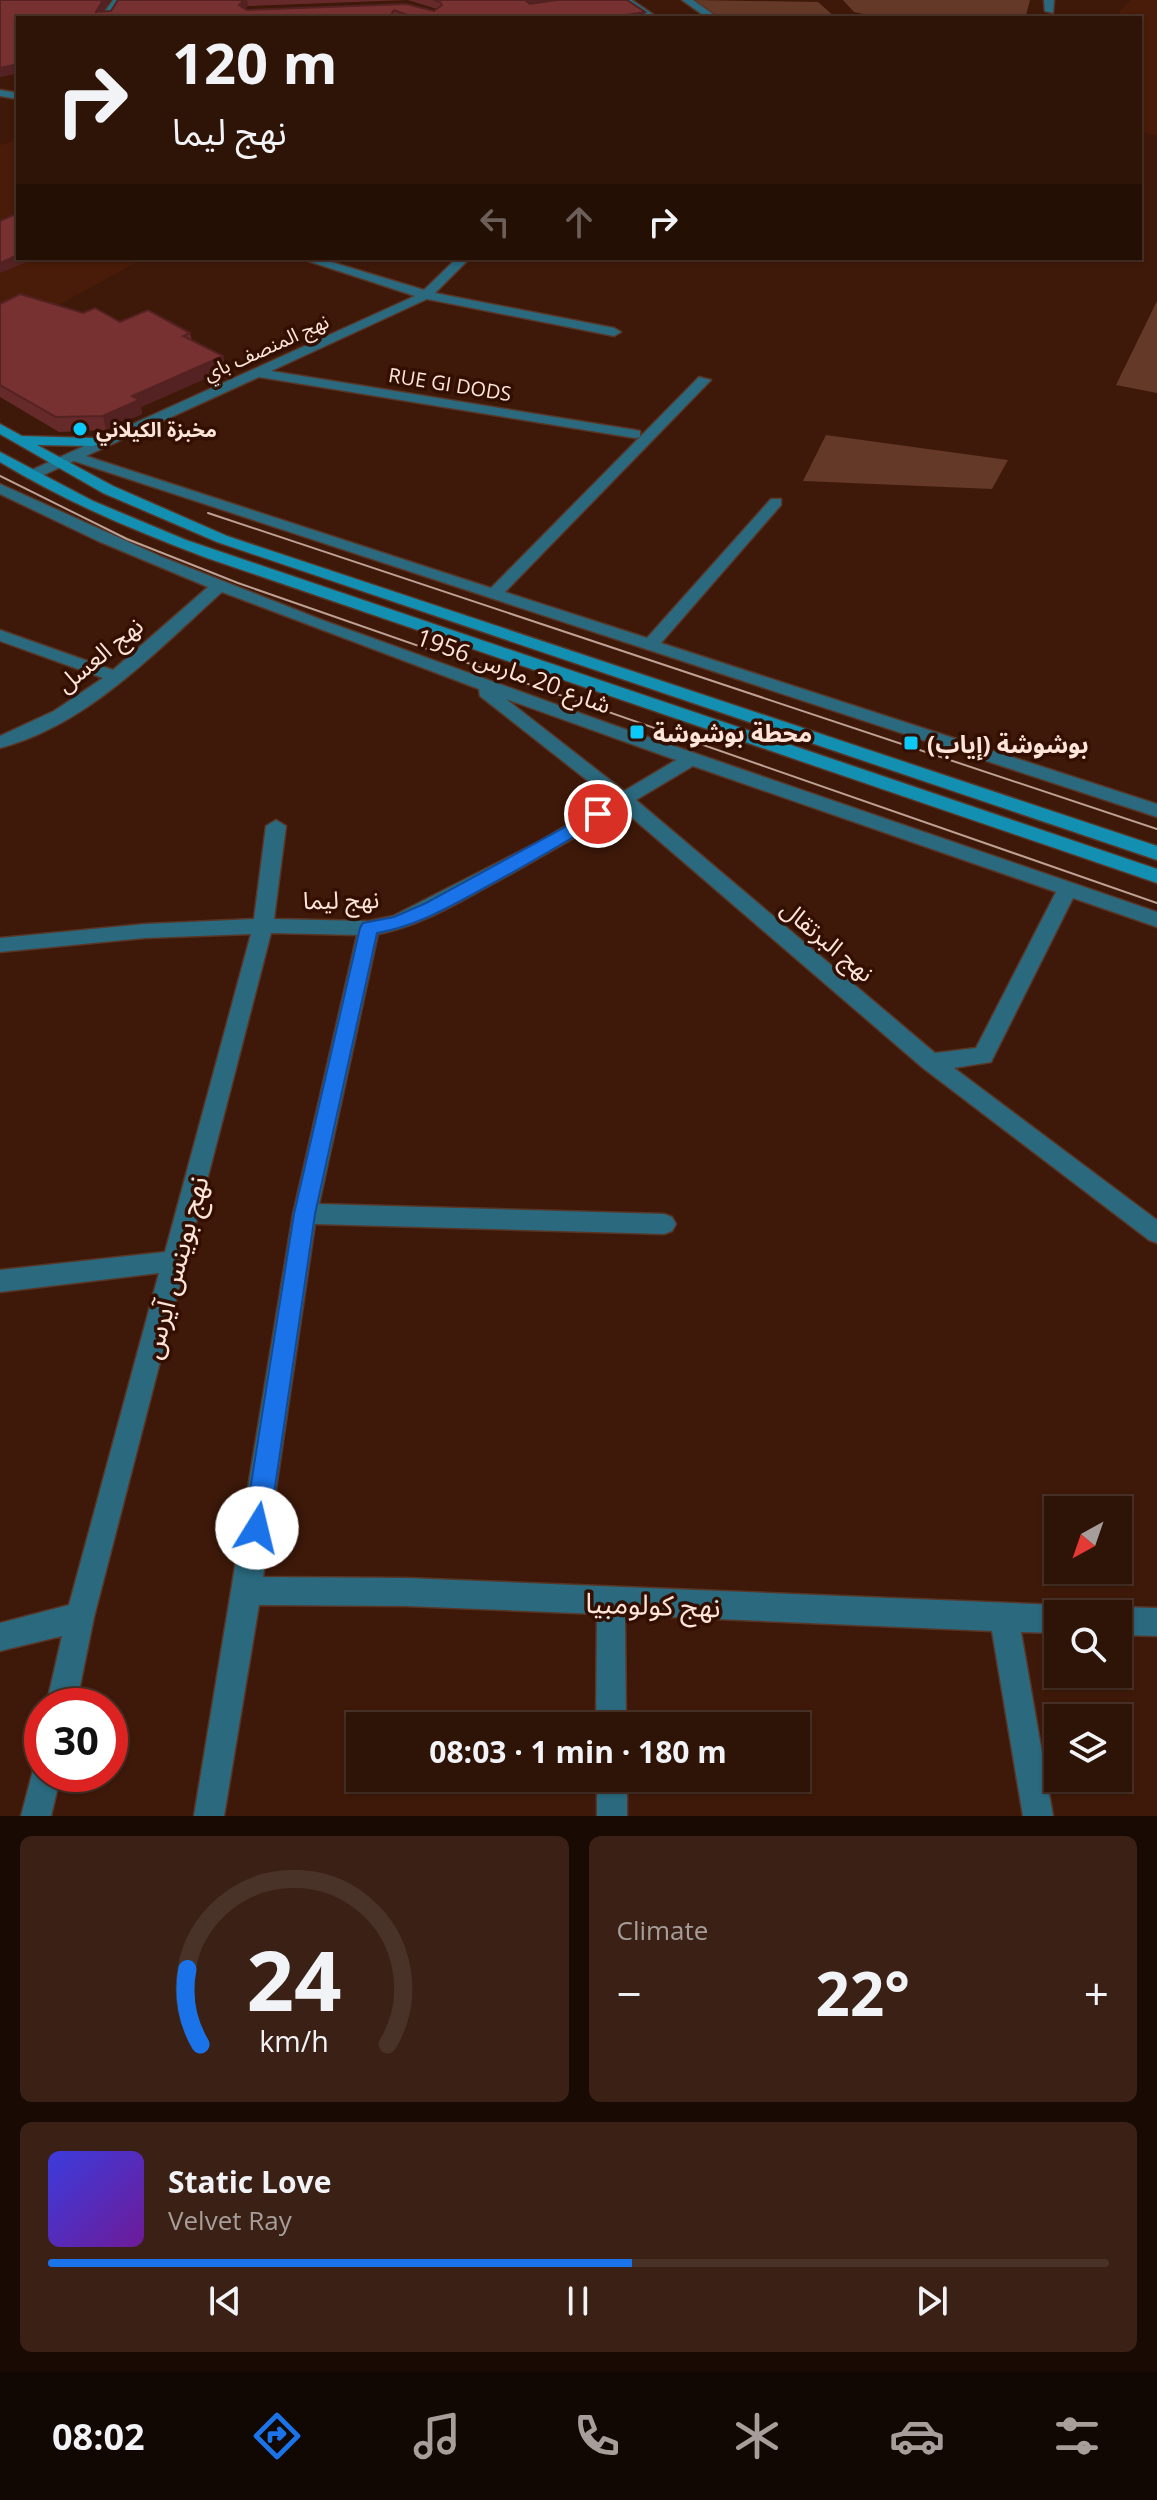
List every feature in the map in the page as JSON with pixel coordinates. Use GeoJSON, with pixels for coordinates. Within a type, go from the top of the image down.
{"type":"FeatureCollection","features":[{"type":"Feature","properties":{"kind":"main road","name":"شارع 20 مارس 1956"},"geometry":{"type":"LineString","coordinates":[[0,428],[55,464],[165,517],[222,539],[1157,853]]}},
{"type":"Feature","properties":{"kind":"main road"},"geometry":{"type":"LineString","coordinates":[[18,440],[92,442],[118,435]]}},
{"type":"Feature","properties":{"kind":"main road","name":"شارع 20 مارس 1956"},"geometry":{"type":"LineString","coordinates":[[0,456],[32,475],[142,527],[244,566],[1157,876]]}},
{"type":"Feature","properties":{"kind":"street"},"geometry":{"type":"LineString","coordinates":[[626,0],[650,16]]}},
{"type":"Feature","properties":{"kind":"street"},"geometry":{"type":"LineString","coordinates":[[687,0],[709,15],[706,16]]}},
{"type":"Feature","properties":{"kind":"street"},"geometry":{"type":"LineString","coordinates":[[1049,0],[1050,11]]}},
{"type":"Feature","properties":{"kind":"street"},"geometry":{"type":"LineString","coordinates":[[312,260],[426,295],[614,332]]}},
{"type":"Feature","properties":{"kind":"street","name":"نهج المنصف باي"},"geometry":{"type":"LineString","coordinates":[[32,475],[426,295],[462,260]]}},
{"type":"Feature","properties":{"kind":"street","name":"RUE GI DODS"},"geometry":{"type":"LineString","coordinates":[[259,373],[635,434]]}},
{"type":"Feature","properties":{"kind":"street"},"geometry":{"type":"LineString","coordinates":[[495,593],[704,380]]}},
{"type":"Feature","properties":{"kind":"street"},"geometry":{"type":"LineString","coordinates":[[73,456],[1157,811]]}},
{"type":"Feature","properties":{"kind":"street","name":"شارع 20 مارس 1956"},"geometry":{"type":"LineString","coordinates":[[0,488],[120,547],[218,587],[690,759],[1157,920]]}},
{"type":"Feature","properties":{"kind":"street"},"geometry":{"type":"LineString","coordinates":[[650,645],[776,502]]}},
{"type":"Feature","properties":{"kind":"street","name":"نهج العسل"},"geometry":{"type":"LineString","coordinates":[[0,742],[43,727],[114,676],[218,587]]}},
{"type":"Feature","properties":{"kind":"street"},"geometry":{"type":"LineString","coordinates":[[0,635],[114,676]]}},
{"type":"Feature","properties":{"kind":"street","name":"نهج البرتقال"},"geometry":{"type":"LineString","coordinates":[[471,680],[623,799],[931,1062],[1157,1233]]}},
{"type":"Feature","properties":{"kind":"street","name":"نهج ليما"},"geometry":{"type":"LineString","coordinates":[[0,945],[145,931],[263,926],[369,928],[397,923],[549,845],[690,759]]}},
{"type":"Feature","properties":{"kind":"street","name":"نهج بوينس آيرس"},"geometry":{"type":"LineString","coordinates":[[65,1688],[80,1617],[263,926],[276,826]]}},
{"type":"Feature","properties":{"kind":"street"},"geometry":{"type":"LineString","coordinates":[[931,1062],[983,1056],[1068,889]]}},
{"type":"Feature","properties":{"kind":"street"},"geometry":{"type":"LineString","coordinates":[[209,1816],[305,1214],[369,928]]}},
{"type":"Feature","properties":{"kind":"street"},"geometry":{"type":"LineString","coordinates":[[305,1214],[664,1224]]}},
{"type":"Feature","properties":{"kind":"street"},"geometry":{"type":"LineString","coordinates":[[0,1281],[176,1261]]}},
{"type":"Feature","properties":{"kind":"street","name":"نهج كولومبيا"},"geometry":{"type":"LineString","coordinates":[[247,1591],[406,1592],[611,1603],[1044,1619]]}},
{"type":"Feature","properties":{"kind":"street"},"geometry":{"type":"LineString","coordinates":[[611,1603],[611,1712]]}},
{"type":"Feature","properties":{"kind":"street"},"geometry":{"type":"LineString","coordinates":[[0,1637],[80,1617]]}},
{"type":"Feature","properties":{"kind":"street"},"geometry":{"type":"LineString","coordinates":[[1004,1618],[1038,1816]]}},
{"type":"Feature","properties":{"kind":"street"},"geometry":{"type":"LineString","coordinates":[[1132,1621],[1157,1622]]}},
{"type":"Feature","properties":{"kind":"street"},"geometry":{"type":"LineString","coordinates":[[36,1816],[42,1792]]}},
{"type":"Feature","properties":{"kind":"street"},"geometry":{"type":"LineString","coordinates":[[612,1792],[612,1816]]}},
{"type":"Feature","properties":{"kind":"shaded area"},"geometry":{"type":"Polygon","coordinates":[[[693,0],[818,2],[834,16],[717,16],[693,0]]]}},
{"type":"Feature","properties":{"kind":"shaded area"},"geometry":{"type":"Polygon","coordinates":[[[843,0],[1030,0],[1024,16],[864,16],[854,12],[843,0]]]}},
{"type":"Feature","properties":{"kind":"shaded area"},"geometry":{"type":"Polygon","coordinates":[[[1131,0],[1157,0],[1157,136],[1142,132],[1142,16],[1116,16],[1131,0]]]}},
{"type":"Feature","properties":{"kind":"shaded area"},"geometry":{"type":"Polygon","coordinates":[[[16,141],[16,260],[139,261],[0,337],[0,145],[16,141]]]}},
{"type":"Feature","properties":{"kind":"shaded area"},"geometry":{"type":"Polygon","coordinates":[[[1157,301],[1157,393],[1116,385],[1157,301]]]}},
{"type":"Feature","properties":{"kind":"shaded area"},"geometry":{"type":"Polygon","coordinates":[[[826,435],[1008,460],[992,489],[803,481],[826,435]]]}},
{"type":"Feature","properties":{"kind":"building"},"geometry":{"type":"Polygon","coordinates":[[[0,0],[103,0],[96,12],[111,11],[118,0],[244,0],[239,5],[247,10],[406,4],[434,11],[442,5],[434,0],[525,0],[530,4],[557,0],[627,0],[645,12],[622,16],[410,16],[394,10],[392,16],[16,16],[16,64],[0,68],[0,0]]]}},
{"type":"Feature","properties":{"kind":"building"},"geometry":{"type":"Polygon","coordinates":[[[16,214],[16,256],[0,263],[0,221],[16,214]]]}},
{"type":"Feature","properties":{"kind":"building"},"geometry":{"type":"Polygon","coordinates":[[[20,294],[83,313],[95,308],[120,322],[148,310],[190,333],[183,336],[223,356],[132,396],[139,400],[103,416],[56,417],[0,385],[0,304],[20,294]]]}},
{"type":"Feature","properties":{"kind":"tram line"},"geometry":{"type":"LineString","coordinates":[[0,476],[127,539],[238,583],[1157,903]]}},
{"type":"Feature","properties":{"kind":"tram line"},"geometry":{"type":"LineString","coordinates":[[208,513],[1157,829]]}},
{"type":"Feature","properties":{"kind":"place","name":"مخبزة الكيلاني"},"geometry":{"type":"Point","coordinates":[80,429]}},
{"type":"Feature","properties":{"kind":"place","name":"محطة بوشوشة"},"geometry":{"type":"Point","coordinates":[637,732]}},
{"type":"Feature","properties":{"kind":"place","name":"بوشوشة (إياب)"},"geometry":{"type":"Point","coordinates":[911,743]}},
{"type":"Feature","properties":{"kind":"route"},"geometry":{"type":"LineString","coordinates":[[257,1528],[305,1214],[369,928],[397,923],[433,907],[549,845],[598,814]]}}]}
